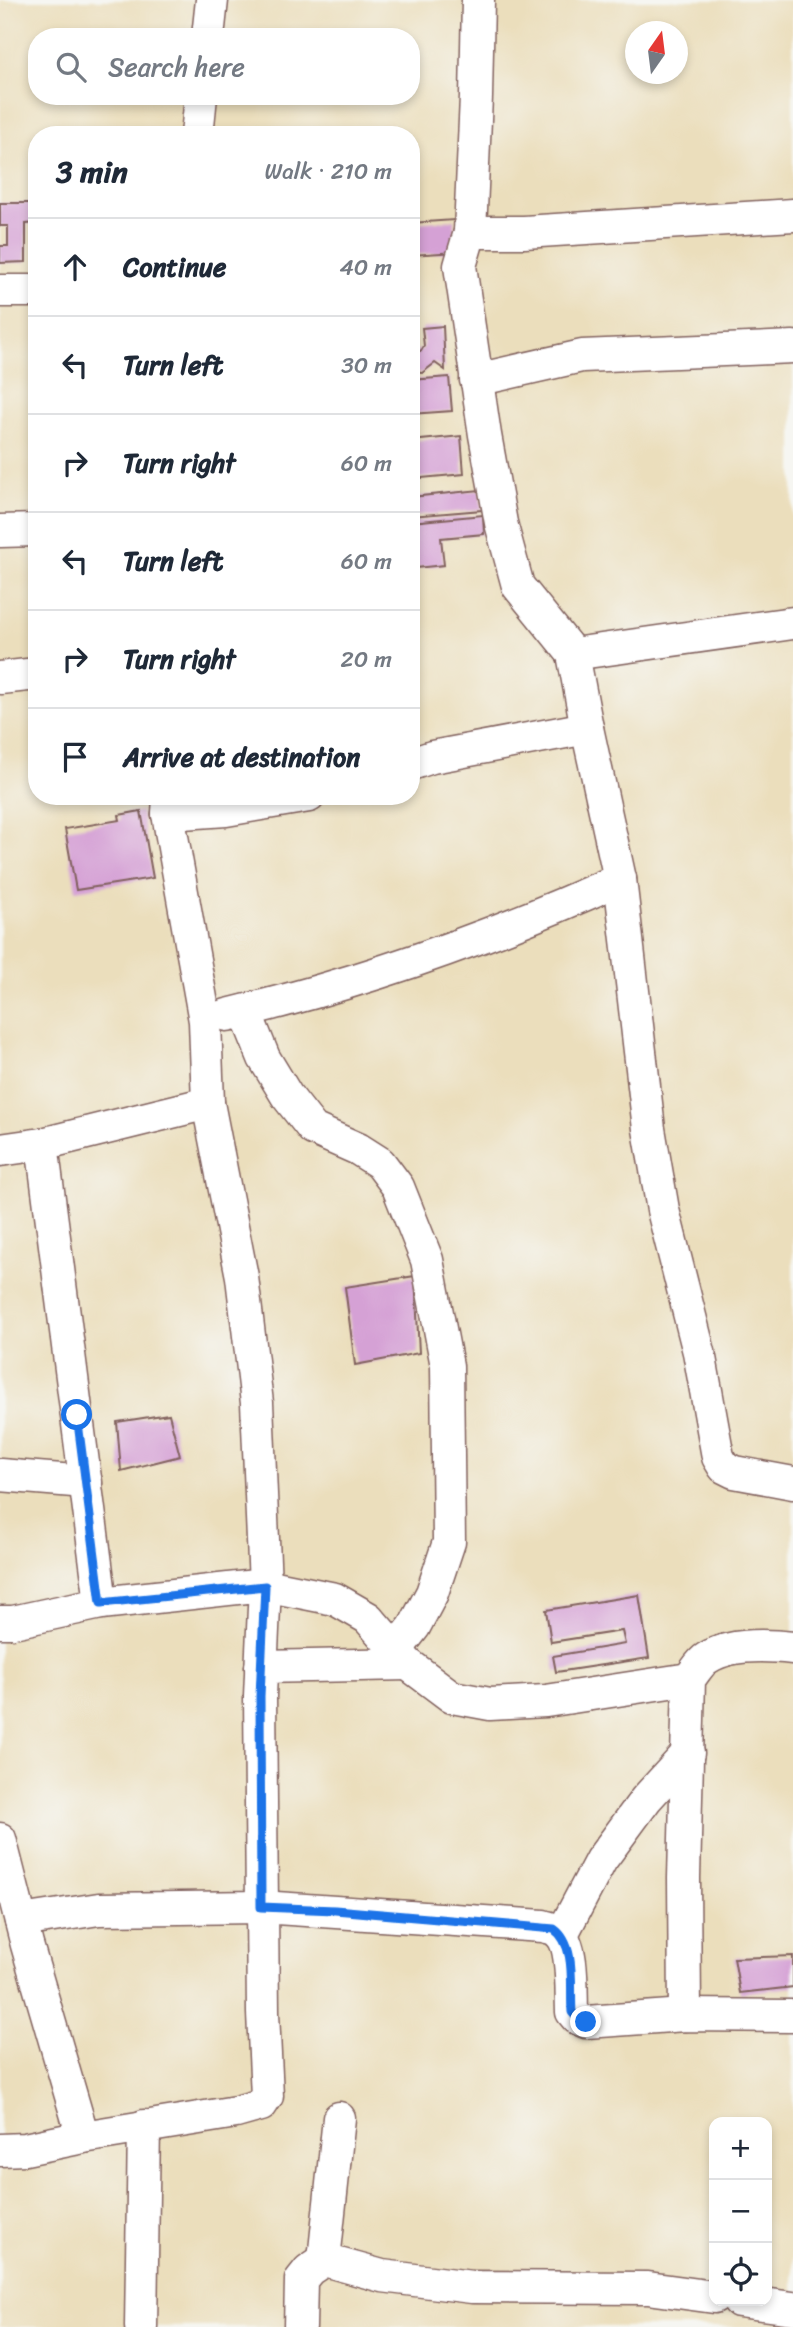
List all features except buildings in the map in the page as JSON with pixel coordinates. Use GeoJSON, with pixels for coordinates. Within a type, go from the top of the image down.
{"type":"FeatureCollection","features":[{"type":"Feature","properties":{"kind":"street"},"geometry":{"type":"LineString","coordinates":[[209,28],[212,0]]}},
{"type":"Feature","properties":{"kind":"street"},"geometry":{"type":"LineString","coordinates":[[478,0],[470,232],[460,266],[501,523],[518,586],[573,654],[620,879],[651,1142],[663,1210],[699,1352],[718,1457],[729,1470],[790,1476]]}},
{"type":"Feature","properties":{"kind":"street"},"geometry":{"type":"LineString","coordinates":[[198,126],[200,105]]}},
{"type":"Feature","properties":{"kind":"street"},"geometry":{"type":"LineString","coordinates":[[470,232],[524,232],[793,215]]}},
{"type":"Feature","properties":{"kind":"street"},"geometry":{"type":"LineString","coordinates":[[0,292],[28,291]]}},
{"type":"Feature","properties":{"kind":"street"},"geometry":{"type":"LineString","coordinates":[[477,380],[582,356],[793,347]]}},
{"type":"Feature","properties":{"kind":"street"},"geometry":{"type":"LineString","coordinates":[[0,531],[28,530]]}},
{"type":"Feature","properties":{"kind":"street"},"geometry":{"type":"LineString","coordinates":[[573,654],[793,623]]}},
{"type":"Feature","properties":{"kind":"street"},"geometry":{"type":"LineString","coordinates":[[0,678],[28,675]]}},
{"type":"Feature","properties":{"kind":"street"},"geometry":{"type":"LineString","coordinates":[[420,761],[587,728]]}},
{"type":"Feature","properties":{"kind":"street"},"geometry":{"type":"LineString","coordinates":[[0,2150],[25,2149],[144,2126],[236,2112],[261,2105],[267,2096],[262,2013],[261,1907],[261,1667],[265,1586],[257,1403],[242,1277],[208,1103],[205,1021],[169,805],[226,810],[256,805]]}},
{"type":"Feature","properties":{"kind":"street"},"geometry":{"type":"LineString","coordinates":[[205,1021],[425,957],[554,909],[620,879]]}},
{"type":"Feature","properties":{"kind":"street"},"geometry":{"type":"LineString","coordinates":[[245,1011],[264,1058],[286,1097],[313,1129],[358,1149],[380,1163],[398,1186],[427,1260],[447,1366],[449,1542],[432,1593],[402,1657]]}},
{"type":"Feature","properties":{"kind":"street"},"geometry":{"type":"LineString","coordinates":[[0,1150],[41,1144],[208,1103]]}},
{"type":"Feature","properties":{"kind":"street"},"geometry":{"type":"LineString","coordinates":[[41,1144],[101,1603]]}},
{"type":"Feature","properties":{"kind":"street"},"geometry":{"type":"LineString","coordinates":[[0,1475],[86,1482]]}},
{"type":"Feature","properties":{"kind":"street"},"geometry":{"type":"LineString","coordinates":[[0,1622],[13,1622],[101,1603],[265,1586],[335,1599],[368,1618],[402,1657],[452,1697],[489,1704],[546,1702],[689,1679]]}},
{"type":"Feature","properties":{"kind":"street"},"geometry":{"type":"LineString","coordinates":[[685,2015],[684,1878],[689,1679],[706,1658],[730,1648],[793,1648]]}},
{"type":"Feature","properties":{"kind":"street"},"geometry":{"type":"LineString","coordinates":[[261,1667],[402,1657]]}},
{"type":"Feature","properties":{"kind":"street"},"geometry":{"type":"LineString","coordinates":[[562,1934],[601,1860],[646,1799],[688,1753]]}},
{"type":"Feature","properties":{"kind":"street"},"geometry":{"type":"LineString","coordinates":[[0,1839],[16,1939],[83,2137]]}},
{"type":"Feature","properties":{"kind":"street"},"geometry":{"type":"LineString","coordinates":[[16,1939],[99,1909],[261,1907],[543,1926],[562,1934],[569,1952],[572,2012],[586,2022],[685,2015],[793,2016]]}},
{"type":"Feature","properties":{"kind":"street"},"geometry":{"type":"LineString","coordinates":[[324,2260],[339,2118]]}},
{"type":"Feature","properties":{"kind":"street"},"geometry":{"type":"LineString","coordinates":[[141,2327],[144,2126]]}},
{"type":"Feature","properties":{"kind":"street"},"geometry":{"type":"LineString","coordinates":[[300,2327],[301,2280],[309,2270],[324,2260],[382,2276],[472,2287],[648,2288],[709,2296]]}},
{"type":"Feature","properties":{"kind":"street"},"geometry":{"type":"LineString","coordinates":[[772,2305],[793,2308]]}},
{"type":"Feature","properties":{"kind":"route"},"geometry":{"type":"LineString","coordinates":[[77,1415],[101,1603],[265,1586],[260,1696],[261,1907],[335,1910],[554,1929],[562,1934],[569,1952],[572,2012],[586,2022]]}}]}
